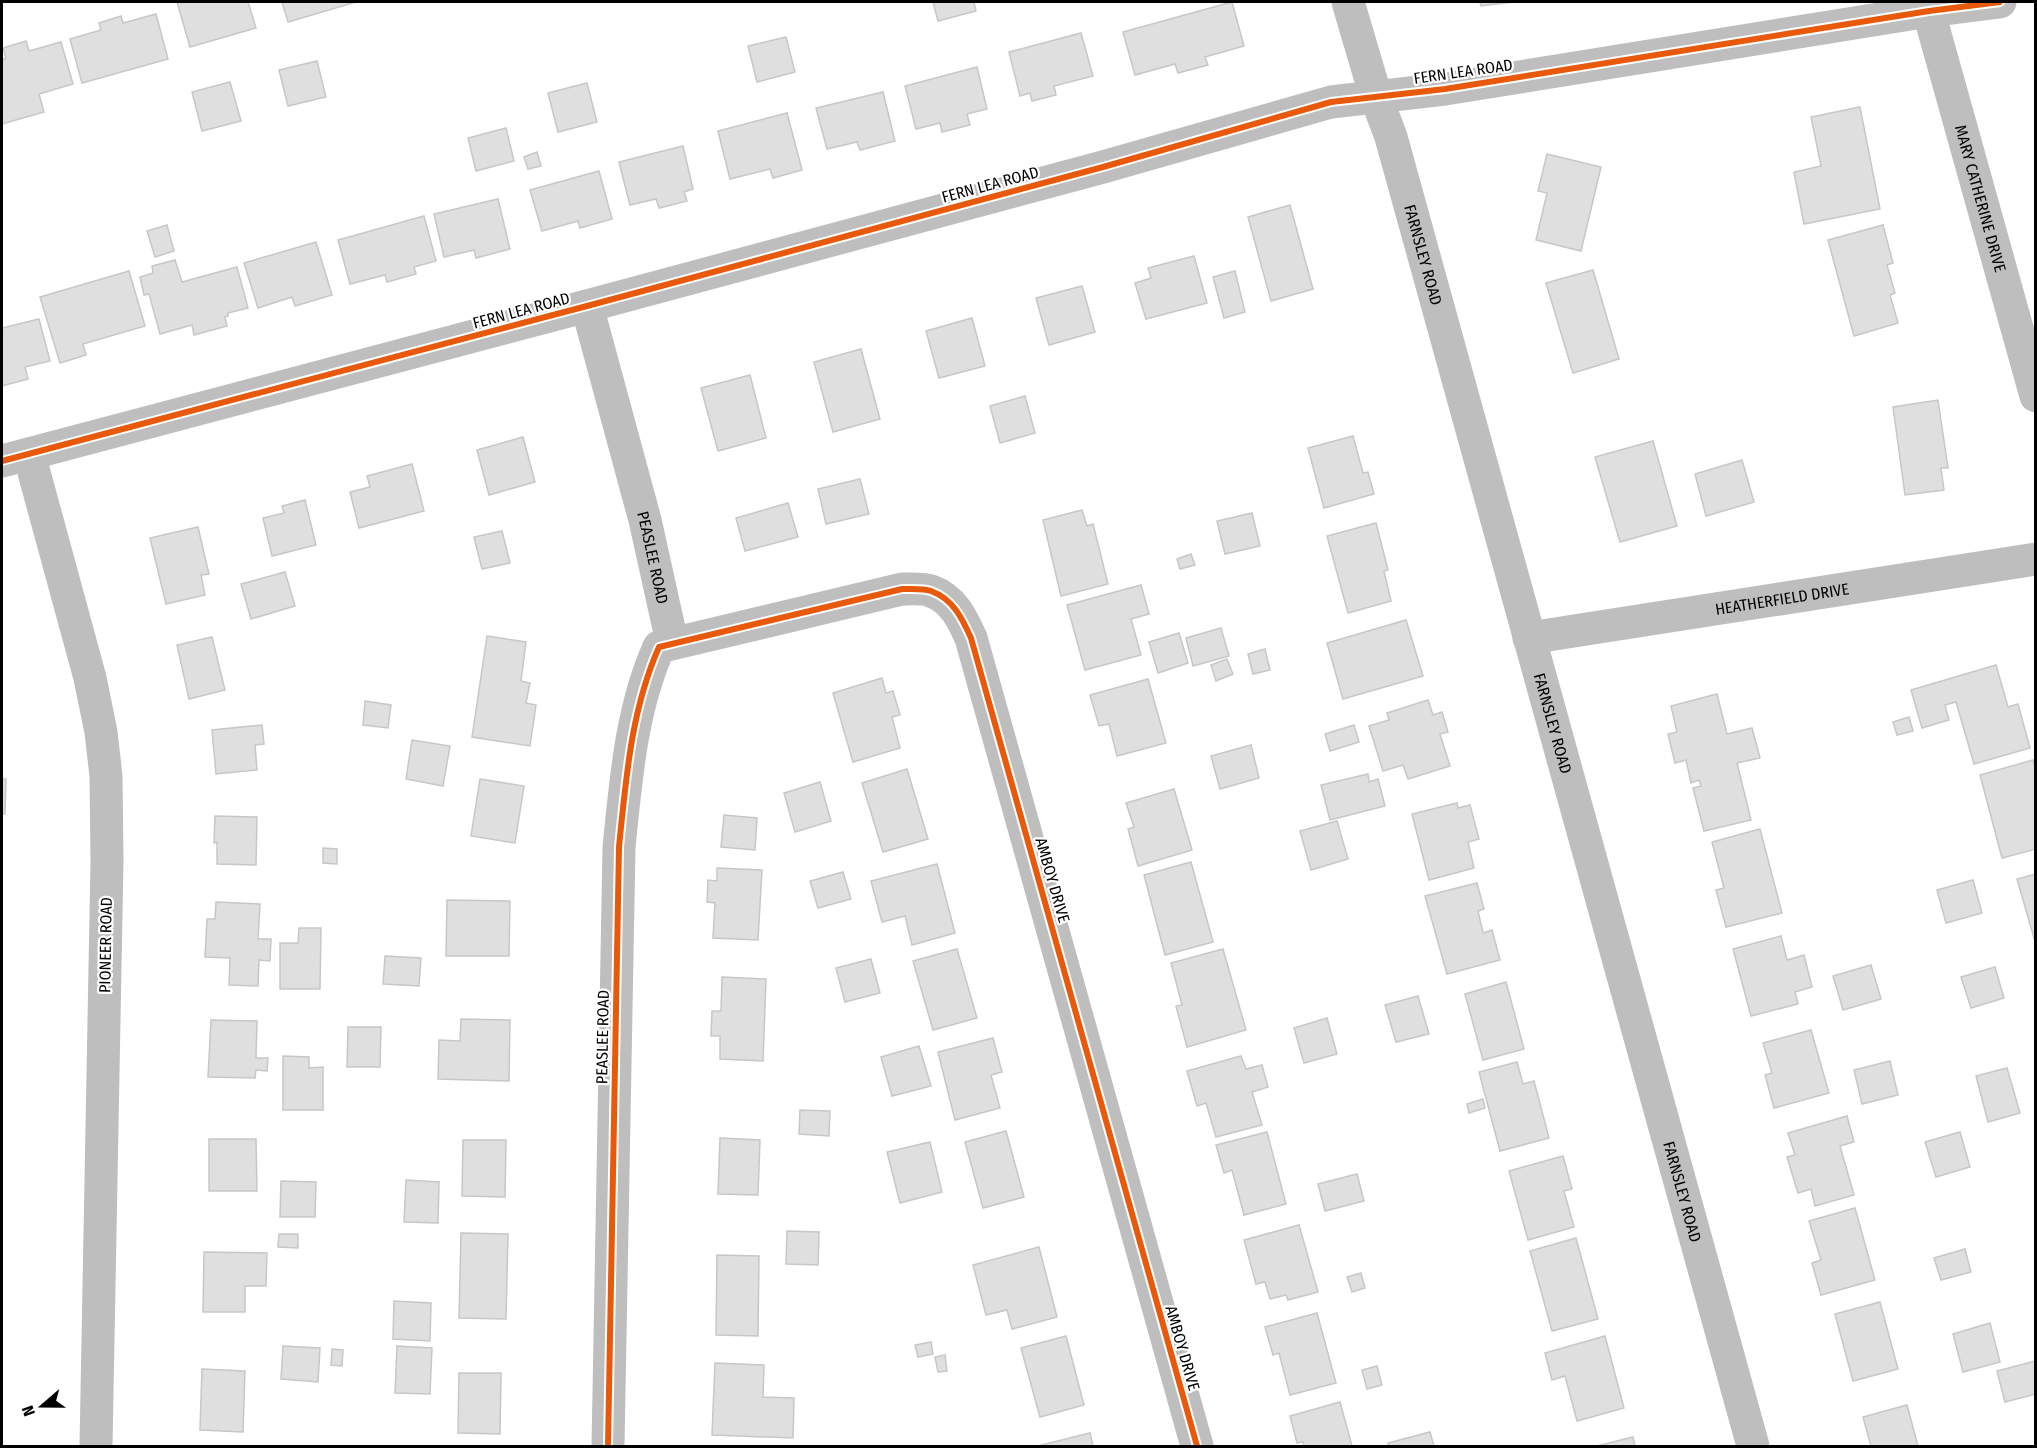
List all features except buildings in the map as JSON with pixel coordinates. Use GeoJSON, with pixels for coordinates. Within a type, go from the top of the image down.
{"type":"FeatureCollection","features":[{"type":"Feature","properties":{"kind":"street","name":"FARNSLEY ROAD"},"geometry":{"type":"LineString","coordinates":[[1348,2],[1376,97],[1391,137],[1753,1446]]}},
{"type":"Feature","properties":{"kind":"street","name":"FERN LEA ROAD"},"geometry":{"type":"LineString","coordinates":[[15,457],[1092,170],[1331,102],[1457,87],[1927,6],[2000,2]]}},
{"type":"Feature","properties":{"kind":"street","name":"MARY CATHERINE DRIVE"},"geometry":{"type":"LineString","coordinates":[[1927,6],[2036,396]]}},
{"type":"Feature","properties":{"kind":"street","name":"PEASLEE ROAD"},"geometry":{"type":"LineString","coordinates":[[587,306],[645,520],[672,642],[659,646],[647,674],[628,759],[619,847],[608,1446]]}},
{"type":"Feature","properties":{"kind":"street","name":"PIONEER ROAD"},"geometry":{"type":"LineString","coordinates":[[15,457],[90,678],[101,732],[106,776],[107,873],[96,1446]]}},
{"type":"Feature","properties":{"kind":"street","name":"HEATHERFIELD DRIVE"},"geometry":{"type":"LineString","coordinates":[[1529,638],[2036,560]]}},
{"type":"Feature","properties":{"kind":"street","name":"AMBOY DRIVE"},"geometry":{"type":"LineString","coordinates":[[672,642],[902,589],[931,591],[949,601],[960,615],[974,649],[1197,1446]]}},
{"type":"Feature","properties":{"kind":"cycle path"},"geometry":{"type":"LineString","coordinates":[[2,461],[1103,167],[1331,102],[1445,89],[1929,11],[2000,2]]}},
{"type":"Feature","properties":{"kind":"cycle path"},"geometry":{"type":"LineString","coordinates":[[608,1446],[619,847],[631,745],[650,671],[659,647],[902,589],[924,589],[939,594],[960,616],[971,638],[1197,1446]]}}]}
